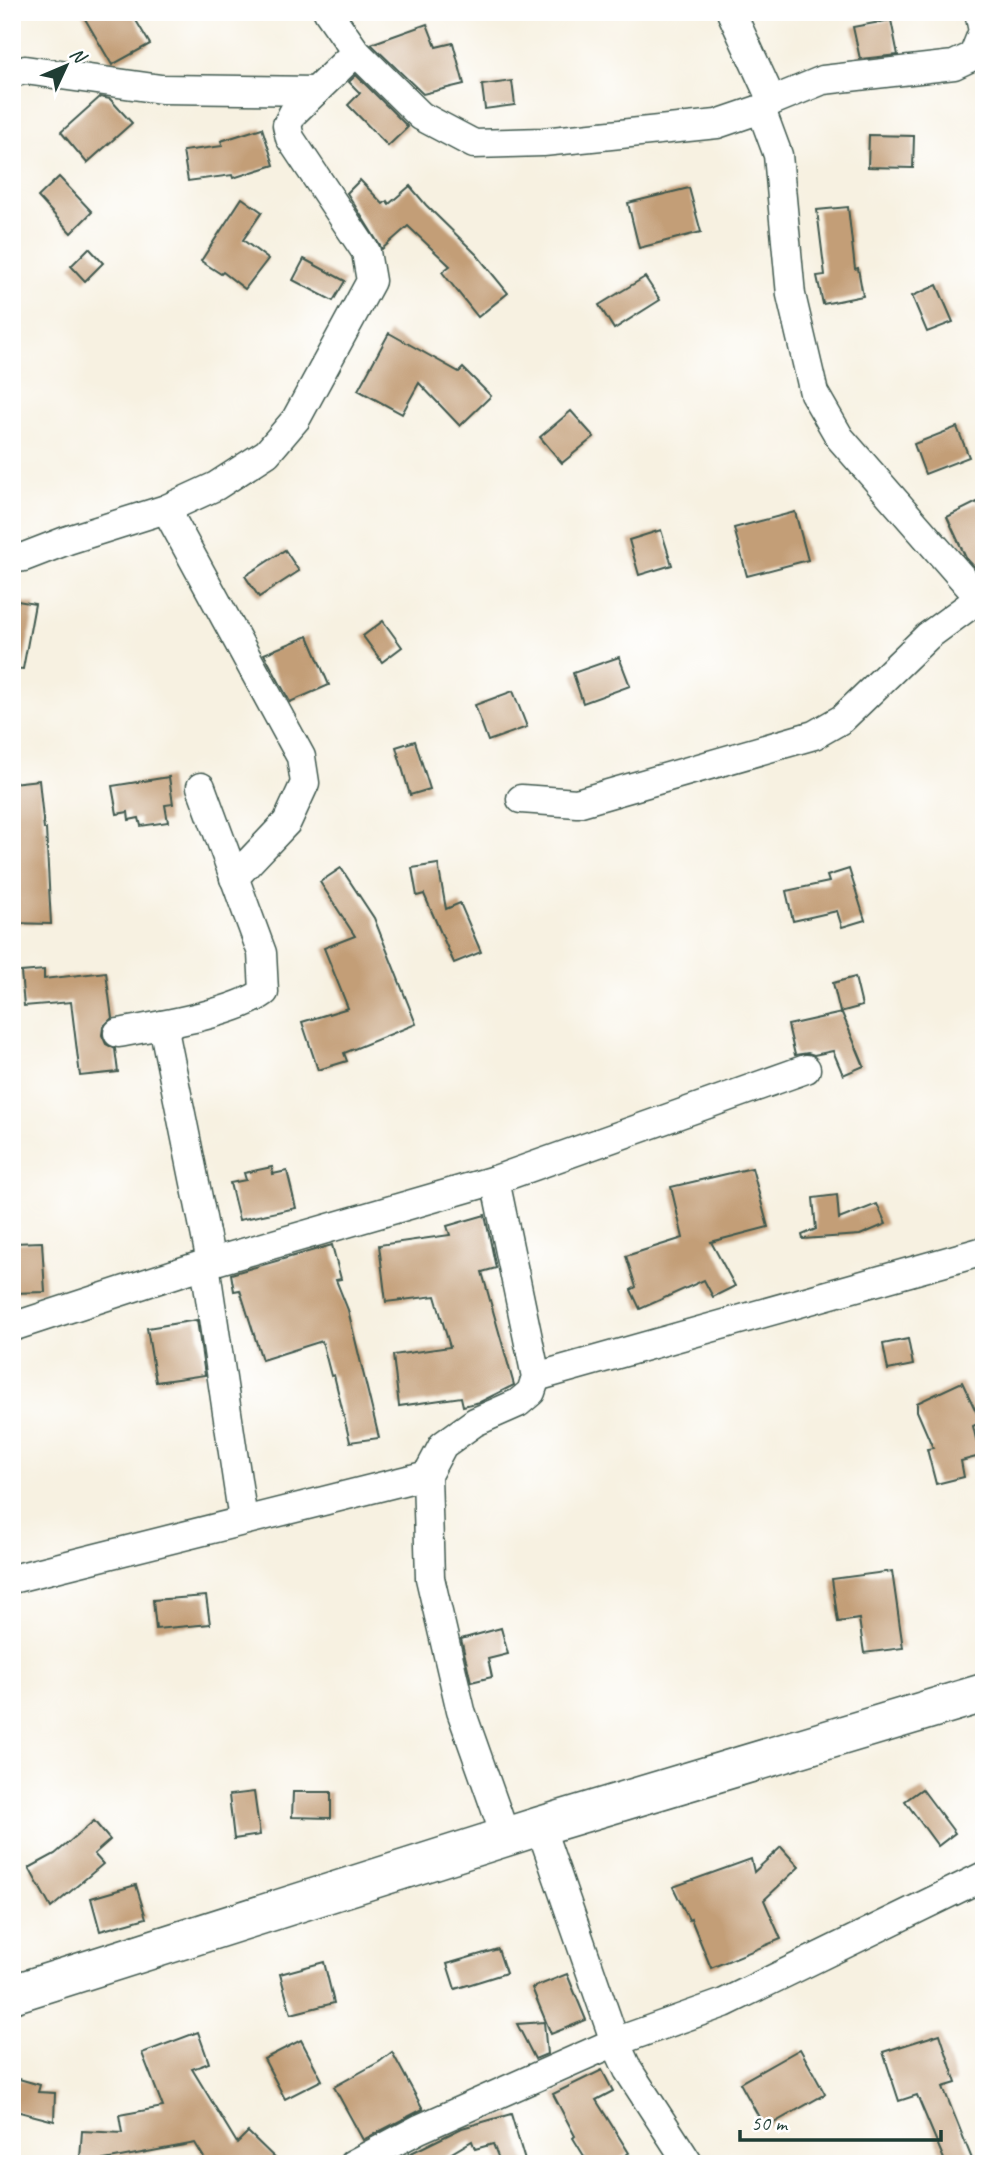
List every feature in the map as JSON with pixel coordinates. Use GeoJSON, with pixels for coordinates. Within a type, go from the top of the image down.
{"type":"FeatureCollection","features":[{"type":"Feature","properties":{"kind":"main road"},"geometry":{"type":"LineString","coordinates":[[12,1994],[523,1832],[984,1693]]}},
{"type":"Feature","properties":{"kind":"street"},"geometry":{"type":"LineString","coordinates":[[328,12],[356,52],[421,116],[474,144],[543,142],[717,124],[823,80],[954,65],[973,56],[983,31],[979,12]]}},
{"type":"Feature","properties":{"kind":"street"},"geometry":{"type":"LineString","coordinates":[[521,799],[577,803],[814,735],[842,719],[928,636],[982,598],[840,438],[814,393],[791,295],[778,155],[767,105],[731,12]]}},
{"type":"Feature","properties":{"kind":"street"},"geometry":{"type":"LineString","coordinates":[[12,559],[166,509],[216,486],[267,453],[296,419],[371,281],[366,252],[290,138],[287,125],[293,113],[356,52]]}},
{"type":"Feature","properties":{"kind":"street"},"geometry":{"type":"LineString","coordinates":[[12,73],[26,70],[161,89],[316,91]]}},
{"type":"Feature","properties":{"kind":"street"},"geometry":{"type":"LineString","coordinates":[[166,509],[301,757],[305,783],[287,822],[234,877]]}},
{"type":"Feature","properties":{"kind":"street"},"geometry":{"type":"LineString","coordinates":[[118,1033],[163,1025],[252,1002],[264,992],[262,954],[201,787]]}},
{"type":"Feature","properties":{"kind":"street"},"geometry":{"type":"LineString","coordinates":[[163,1025],[208,1263],[243,1520]]}},
{"type":"Feature","properties":{"kind":"street"},"geometry":{"type":"LineString","coordinates":[[12,1327],[208,1263],[495,1180],[806,1069]]}},
{"type":"Feature","properties":{"kind":"street"},"geometry":{"type":"LineString","coordinates":[[495,1180],[536,1377],[531,1392],[518,1403],[475,1422],[443,1445],[427,1475],[430,1578],[461,1711],[523,1832],[628,2070],[689,2164]]}},
{"type":"Feature","properties":{"kind":"street"},"geometry":{"type":"LineString","coordinates":[[536,1377],[984,1251]]}},
{"type":"Feature","properties":{"kind":"street"},"geometry":{"type":"LineString","coordinates":[[12,1579],[427,1475]]}},
{"type":"Feature","properties":{"kind":"street"},"geometry":{"type":"LineString","coordinates":[[353,2164],[419,2129],[615,2042],[724,2003],[984,1876]]}},
{"type":"Feature","properties":{"kind":"building"},"geometry":{"type":"Polygon","coordinates":[[[81,12],[131,12],[150,44],[112,65],[81,12]]]}},
{"type":"Feature","properties":{"kind":"building"},"geometry":{"type":"Polygon","coordinates":[[[891,20],[898,55],[860,59],[853,27],[891,20]]]}},
{"type":"Feature","properties":{"kind":"building"},"geometry":{"type":"Polygon","coordinates":[[[427,24],[436,47],[453,43],[464,84],[423,94],[371,44],[427,24]]]}},
{"type":"Feature","properties":{"kind":"building"},"geometry":{"type":"Polygon","coordinates":[[[356,75],[408,127],[388,146],[348,105],[360,93],[349,82],[356,75]]]}},
{"type":"Feature","properties":{"kind":"building"},"geometry":{"type":"Polygon","coordinates":[[[512,81],[515,105],[485,109],[482,85],[512,81]]]}},
{"type":"Feature","properties":{"kind":"building"},"geometry":{"type":"Polygon","coordinates":[[[100,97],[110,99],[132,123],[87,163],[61,132],[100,97]]]}},
{"type":"Feature","properties":{"kind":"building"},"geometry":{"type":"Polygon","coordinates":[[[262,128],[274,165],[233,178],[232,175],[188,181],[183,151],[223,146],[221,141],[262,128]]]}},
{"type":"Feature","properties":{"kind":"building"},"geometry":{"type":"Polygon","coordinates":[[[869,135],[914,136],[913,168],[868,167],[869,135]]]}},
{"type":"Feature","properties":{"kind":"building"},"geometry":{"type":"Polygon","coordinates":[[[59,177],[92,212],[71,233],[38,197],[59,177]]]}},
{"type":"Feature","properties":{"kind":"building"},"geometry":{"type":"Polygon","coordinates":[[[360,180],[383,204],[387,201],[389,204],[410,186],[477,255],[508,293],[478,317],[442,272],[450,266],[408,226],[382,249],[347,193],[360,180]]]}},
{"type":"Feature","properties":{"kind":"building"},"geometry":{"type":"Polygon","coordinates":[[[689,188],[701,232],[639,248],[628,203],[689,188]]]}},
{"type":"Feature","properties":{"kind":"building"},"geometry":{"type":"Polygon","coordinates":[[[242,198],[262,212],[243,240],[268,259],[245,289],[223,272],[221,274],[201,261],[242,198]]]}},
{"type":"Feature","properties":{"kind":"building"},"geometry":{"type":"Polygon","coordinates":[[[848,207],[855,269],[858,268],[863,296],[823,304],[817,276],[825,275],[817,210],[848,207]]]}},
{"type":"Feature","properties":{"kind":"building"},"geometry":{"type":"Polygon","coordinates":[[[89,248],[103,263],[85,281],[71,266],[89,248]]]}},
{"type":"Feature","properties":{"kind":"building"},"geometry":{"type":"Polygon","coordinates":[[[304,259],[345,281],[333,301],[293,280],[304,259]]]}},
{"type":"Feature","properties":{"kind":"building"},"geometry":{"type":"Polygon","coordinates":[[[645,277],[660,300],[614,329],[599,305],[645,277]]]}},
{"type":"Feature","properties":{"kind":"building"},"geometry":{"type":"Polygon","coordinates":[[[937,285],[953,322],[927,332],[912,296],[937,285]]]}},
{"type":"Feature","properties":{"kind":"building"},"geometry":{"type":"Polygon","coordinates":[[[389,333],[459,372],[463,368],[491,396],[460,426],[419,383],[402,414],[358,390],[389,333]]]}},
{"type":"Feature","properties":{"kind":"building"},"geometry":{"type":"Polygon","coordinates":[[[571,411],[594,437],[562,463],[540,437],[571,411]]]}},
{"type":"Feature","properties":{"kind":"building"},"geometry":{"type":"Polygon","coordinates":[[[957,427],[969,457],[925,474],[914,444],[957,427]]]}},
{"type":"Feature","properties":{"kind":"building"},"geometry":{"type":"Polygon","coordinates":[[[977,502],[984,515],[984,577],[966,558],[947,517],[977,502]]]}},
{"type":"Feature","properties":{"kind":"building"},"geometry":{"type":"Polygon","coordinates":[[[795,512],[808,560],[747,576],[734,528],[795,512]]]}},
{"type":"Feature","properties":{"kind":"building"},"geometry":{"type":"Polygon","coordinates":[[[661,530],[672,565],[639,575],[629,540],[661,530]]]}},
{"type":"Feature","properties":{"kind":"building"},"geometry":{"type":"Polygon","coordinates":[[[285,550],[299,571],[259,597],[245,576],[285,550]]]}},
{"type":"Feature","properties":{"kind":"building"},"geometry":{"type":"Polygon","coordinates":[[[12,600],[35,604],[23,669],[12,668],[12,600]]]}},
{"type":"Feature","properties":{"kind":"building"},"geometry":{"type":"Polygon","coordinates":[[[383,621],[402,647],[382,662],[363,636],[383,621]]]}},
{"type":"Feature","properties":{"kind":"building"},"geometry":{"type":"Polygon","coordinates":[[[308,636],[329,685],[290,702],[264,654],[308,636]]]}},
{"type":"Feature","properties":{"kind":"building"},"geometry":{"type":"Polygon","coordinates":[[[619,657],[630,686],[583,703],[573,673],[619,657]]]}},
{"type":"Feature","properties":{"kind":"building"},"geometry":{"type":"Polygon","coordinates":[[[513,691],[527,727],[488,741],[475,705],[513,691]]]}},
{"type":"Feature","properties":{"kind":"building"},"geometry":{"type":"Polygon","coordinates":[[[415,741],[430,789],[410,795],[396,747],[415,741]]]}},
{"type":"Feature","properties":{"kind":"building"},"geometry":{"type":"Polygon","coordinates":[[[169,777],[173,804],[165,805],[168,822],[141,826],[139,818],[129,820],[128,812],[117,814],[112,786],[169,777]]]}},
{"type":"Feature","properties":{"kind":"building"},"geometry":{"type":"Polygon","coordinates":[[[39,780],[46,829],[51,924],[12,923],[12,783],[39,780]]]}},
{"type":"Feature","properties":{"kind":"building"},"geometry":{"type":"Polygon","coordinates":[[[438,864],[446,909],[460,903],[481,952],[454,963],[424,894],[417,896],[412,868],[438,864]]]}},
{"type":"Feature","properties":{"kind":"building"},"geometry":{"type":"Polygon","coordinates":[[[341,868],[374,918],[416,1024],[344,1053],[347,1061],[318,1070],[302,1022],[348,1008],[324,948],[355,936],[320,882],[341,868]]]}},
{"type":"Feature","properties":{"kind":"building"},"geometry":{"type":"Polygon","coordinates":[[[849,869],[865,920],[842,927],[837,911],[793,921],[786,891],[829,882],[827,876],[849,869]]]}},
{"type":"Feature","properties":{"kind":"building"},"geometry":{"type":"Polygon","coordinates":[[[44,970],[44,979],[106,972],[112,1018],[103,1027],[102,1035],[106,1044],[115,1049],[118,1072],[80,1076],[71,1002],[24,1006],[21,972],[44,970]]]}},
{"type":"Feature","properties":{"kind":"building"},"geometry":{"type":"Polygon","coordinates":[[[855,977],[862,1006],[840,1012],[833,983],[855,977]]]}},
{"type":"Feature","properties":{"kind":"building"},"geometry":{"type":"Polygon","coordinates":[[[842,1013],[864,1066],[843,1075],[833,1051],[795,1055],[788,1025],[842,1013]]]}},
{"type":"Feature","properties":{"kind":"building"},"geometry":{"type":"Polygon","coordinates":[[[272,1167],[273,1174],[287,1171],[296,1208],[239,1220],[230,1183],[246,1180],[244,1173],[272,1167]]]}},
{"type":"Feature","properties":{"kind":"building"},"geometry":{"type":"Polygon","coordinates":[[[752,1168],[768,1227],[711,1242],[735,1286],[713,1297],[704,1280],[640,1309],[631,1290],[636,1287],[626,1256],[683,1238],[671,1187],[752,1168]]]}},
{"type":"Feature","properties":{"kind":"building"},"geometry":{"type":"Polygon","coordinates":[[[837,1195],[839,1219],[877,1204],[886,1224],[860,1235],[803,1239],[802,1235],[816,1229],[813,1198],[837,1195]]]}},
{"type":"Feature","properties":{"kind":"building"},"geometry":{"type":"Polygon","coordinates":[[[485,1215],[496,1268],[482,1272],[514,1385],[480,1402],[463,1406],[461,1397],[399,1406],[393,1355],[450,1347],[435,1296],[386,1302],[379,1245],[450,1235],[447,1226],[485,1215]]]}},
{"type":"Feature","properties":{"kind":"building"},"geometry":{"type":"Polygon","coordinates":[[[42,1242],[45,1292],[12,1293],[12,1243],[42,1242]]]}},
{"type":"Feature","properties":{"kind":"building"},"geometry":{"type":"Polygon","coordinates":[[[332,1245],[341,1279],[336,1280],[348,1310],[379,1438],[350,1442],[334,1375],[331,1376],[322,1341],[262,1360],[240,1290],[234,1291],[231,1274],[332,1245]]]}},
{"type":"Feature","properties":{"kind":"building"},"geometry":{"type":"Polygon","coordinates":[[[197,1320],[205,1375],[156,1382],[147,1328],[197,1320]]]}},
{"type":"Feature","properties":{"kind":"building"},"geometry":{"type":"Polygon","coordinates":[[[908,1339],[913,1365],[888,1370],[883,1344],[908,1339]]]}},
{"type":"Feature","properties":{"kind":"building"},"geometry":{"type":"Polygon","coordinates":[[[962,1382],[981,1422],[973,1426],[980,1456],[961,1461],[964,1477],[936,1484],[927,1449],[933,1448],[917,1411],[917,1403],[962,1382]]]}},
{"type":"Feature","properties":{"kind":"building"},"geometry":{"type":"Polygon","coordinates":[[[892,1571],[903,1648],[864,1653],[859,1619],[838,1622],[832,1579],[892,1571]]]}},
{"type":"Feature","properties":{"kind":"building"},"geometry":{"type":"Polygon","coordinates":[[[206,1596],[210,1624],[156,1629],[153,1600],[206,1596]]]}},
{"type":"Feature","properties":{"kind":"building"},"geometry":{"type":"Polygon","coordinates":[[[501,1628],[508,1654],[488,1659],[492,1677],[471,1682],[461,1639],[501,1628]]]}},
{"type":"Feature","properties":{"kind":"building"},"geometry":{"type":"Polygon","coordinates":[[[922,1789],[955,1833],[938,1846],[905,1801],[922,1789]]]}},
{"type":"Feature","properties":{"kind":"building"},"geometry":{"type":"Polygon","coordinates":[[[254,1792],[260,1835],[234,1839],[229,1795],[254,1792]]]}},
{"type":"Feature","properties":{"kind":"building"},"geometry":{"type":"Polygon","coordinates":[[[293,1792],[331,1792],[331,1818],[292,1817],[293,1792]]]}},
{"type":"Feature","properties":{"kind":"building"},"geometry":{"type":"Polygon","coordinates":[[[94,1821],[110,1840],[94,1854],[103,1864],[51,1908],[29,1868],[55,1854],[94,1821]]]}},
{"type":"Feature","properties":{"kind":"building"},"geometry":{"type":"Polygon","coordinates":[[[781,1847],[799,1867],[764,1900],[781,1939],[711,1968],[691,1919],[689,1920],[673,1887],[751,1859],[754,1872],[781,1847]]]}},
{"type":"Feature","properties":{"kind":"building"},"geometry":{"type":"Polygon","coordinates":[[[136,1885],[146,1918],[100,1931],[91,1898],[136,1885]]]}},
{"type":"Feature","properties":{"kind":"building"},"geometry":{"type":"Polygon","coordinates":[[[498,1949],[506,1973],[455,1989],[447,1964],[498,1949]]]}},
{"type":"Feature","properties":{"kind":"building"},"geometry":{"type":"Polygon","coordinates":[[[324,1962],[334,2003],[291,2014],[280,1974],[324,1962]]]}},
{"type":"Feature","properties":{"kind":"building"},"geometry":{"type":"Polygon","coordinates":[[[567,1974],[586,2020],[551,2034],[532,1988],[567,1974]]]}},
{"type":"Feature","properties":{"kind":"building"},"geometry":{"type":"Polygon","coordinates":[[[544,2022],[547,2054],[535,2059],[517,2024],[544,2022]]]}},
{"type":"Feature","properties":{"kind":"building"},"geometry":{"type":"Polygon","coordinates":[[[198,2032],[209,2063],[192,2069],[237,2143],[248,2132],[281,2164],[208,2164],[195,2143],[99,2161],[80,2159],[82,2131],[122,2133],[119,2115],[163,2107],[142,2053],[198,2032]]]}},
{"type":"Feature","properties":{"kind":"building"},"geometry":{"type":"Polygon","coordinates":[[[940,2034],[956,2083],[943,2087],[974,2164],[946,2164],[917,2095],[899,2101],[883,2052],[940,2034]]]}},
{"type":"Feature","properties":{"kind":"building"},"geometry":{"type":"Polygon","coordinates":[[[301,2040],[322,2080],[285,2099],[264,2059],[301,2040]]]}},
{"type":"Feature","properties":{"kind":"building"},"geometry":{"type":"Polygon","coordinates":[[[800,2049],[825,2094],[765,2128],[740,2083],[800,2049]]]}},
{"type":"Feature","properties":{"kind":"building"},"geometry":{"type":"Polygon","coordinates":[[[392,2052],[423,2109],[363,2140],[334,2087],[392,2052]]]}},
{"type":"Feature","properties":{"kind":"building"},"geometry":{"type":"Polygon","coordinates":[[[602,2070],[613,2091],[596,2100],[629,2153],[611,2164],[589,2164],[573,2138],[575,2136],[553,2094],[602,2070]]]}},
{"type":"Feature","properties":{"kind":"building"},"geometry":{"type":"Polygon","coordinates":[[[12,2077],[40,2085],[38,2092],[55,2093],[54,2121],[12,2110],[12,2077]]]}},
{"type":"Feature","properties":{"kind":"building"},"geometry":{"type":"Polygon","coordinates":[[[511,2114],[526,2164],[501,2164],[493,2144],[475,2149],[472,2141],[433,2164],[389,2164],[462,2128],[511,2114]]]}}]}
